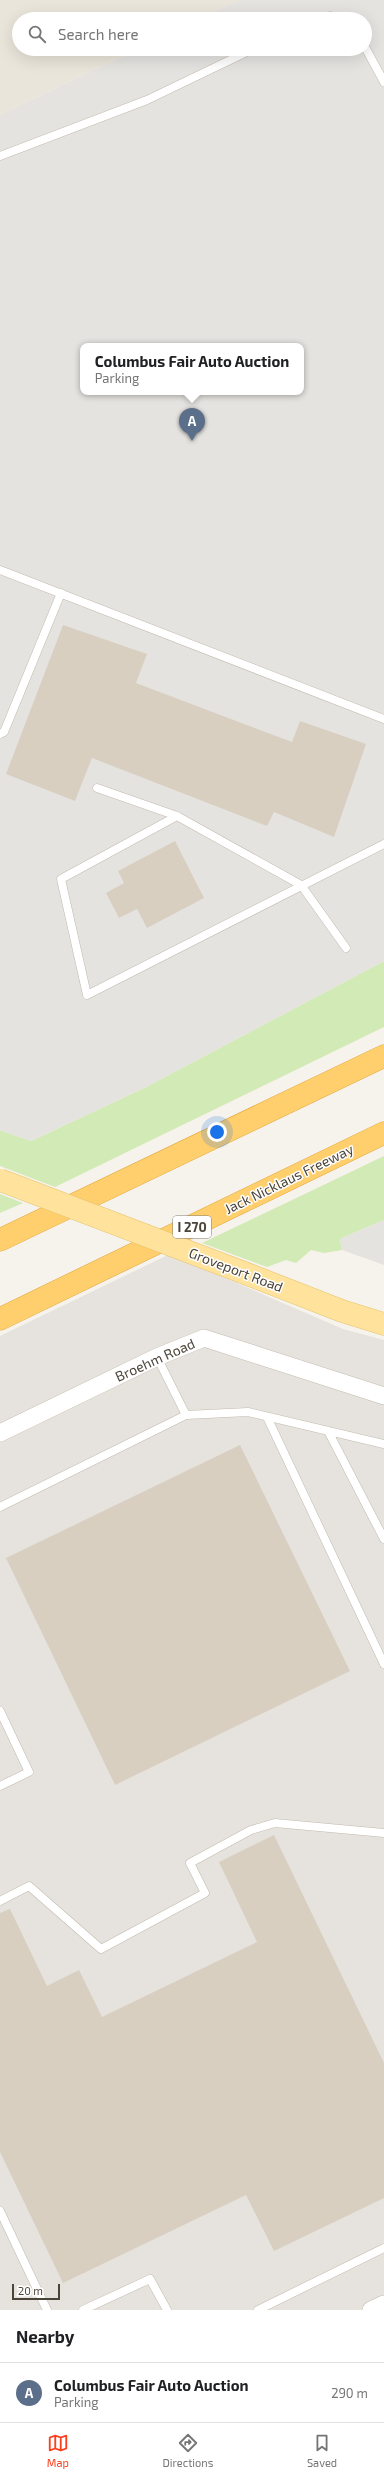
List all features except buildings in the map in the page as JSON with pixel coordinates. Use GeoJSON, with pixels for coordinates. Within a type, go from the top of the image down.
{"type":"FeatureCollection","features":[{"type":"Feature","properties":{"kind":"highway"},"geometry":{"type":"LineString","coordinates":[[0,1240],[384,1056]]}},
{"type":"Feature","properties":{"kind":"highway","name":"Jack Nicklaus Freeway"},"geometry":{"type":"LineString","coordinates":[[0,1319],[384,1133]]}},
{"type":"Feature","properties":{"kind":"main road","name":"Groveport Road"},"geometry":{"type":"LineString","coordinates":[[0,1180],[342,1311],[384,1324]]}},
{"type":"Feature","properties":{"kind":"street","name":"Broehm Road"},"geometry":{"type":"LineString","coordinates":[[0,1433],[157,1357],[193,1341],[210,1339],[329,1380],[384,1396]]}},
{"type":"Feature","properties":{"kind":"street"},"geometry":{"type":"LineString","coordinates":[[371,2310],[384,2304]]}},
{"type":"Feature","properties":{"kind":"lane"},"geometry":{"type":"LineString","coordinates":[[0,156],[147,100],[238,56]]}},
{"type":"Feature","properties":{"kind":"lane"},"geometry":{"type":"LineString","coordinates":[[370,56],[384,82]]}},
{"type":"Feature","properties":{"kind":"lane"},"geometry":{"type":"LineString","coordinates":[[0,570],[384,719]]}},
{"type":"Feature","properties":{"kind":"lane"},"geometry":{"type":"LineString","coordinates":[[0,734],[4,732],[61,593]]}},
{"type":"Feature","properties":{"kind":"lane"},"geometry":{"type":"LineString","coordinates":[[97,788],[177,816],[301,885],[346,948]]}},
{"type":"Feature","properties":{"kind":"lane"},"geometry":{"type":"LineString","coordinates":[[177,816],[61,879],[87,995],[384,844]]}},
{"type":"Feature","properties":{"kind":"lane"},"geometry":{"type":"LineString","coordinates":[[157,1357],[186,1415]]}},
{"type":"Feature","properties":{"kind":"lane"},"geometry":{"type":"LineString","coordinates":[[0,1507],[186,1415],[248,1412],[384,1444]]}},
{"type":"Feature","properties":{"kind":"lane"},"geometry":{"type":"LineString","coordinates":[[267,1417],[384,1664]]}},
{"type":"Feature","properties":{"kind":"lane"},"geometry":{"type":"LineString","coordinates":[[328,1431],[384,1539]]}},
{"type":"Feature","properties":{"kind":"lane"},"geometry":{"type":"LineString","coordinates":[[0,1711],[29,1772],[0,1786]]}},
{"type":"Feature","properties":{"kind":"lane"},"geometry":{"type":"LineString","coordinates":[[0,1901],[29,1886],[102,1949],[205,1893],[190,1863],[251,1830],[275,1823],[384,1833]]}},
{"type":"Feature","properties":{"kind":"lane"},"geometry":{"type":"LineString","coordinates":[[0,2211],[47,2310]]}},
{"type":"Feature","properties":{"kind":"lane"},"geometry":{"type":"LineString","coordinates":[[258,2310],[384,2248]]}},
{"type":"Feature","properties":{"kind":"lane"},"geometry":{"type":"LineString","coordinates":[[83,2310],[150,2279],[167,2310]]}},
{"type":"Feature","properties":{"kind":"shaded area"},"geometry":{"type":"Polygon","coordinates":[[[0,0],[239,0],[214,12],[12,12],[12,56],[122,56],[0,115],[0,0]]]}},
{"type":"Feature","properties":{"kind":"shaded area"},"geometry":{"type":"Polygon","coordinates":[[[239,0],[384,0],[384,961],[146,1087],[31,1141],[0,1130],[0,115],[122,56],[372,56],[372,12],[214,12],[239,0]]]}},
{"type":"Feature","properties":{"kind":"shaded area"},"geometry":{"type":"Polygon","coordinates":[[[384,1220],[384,1265],[342,1250],[340,1239],[384,1220]]]}},
{"type":"Feature","properties":{"kind":"shaded area"},"geometry":{"type":"Polygon","coordinates":[[[170,1254],[343,1329],[384,1340],[384,2310],[0,2310],[0,1336],[170,1254]]]}},
{"type":"Feature","properties":{"kind":"green space"},"geometry":{"type":"Polygon","coordinates":[[[384,961],[384,1027],[55,1187],[0,1166],[0,1130],[31,1141],[146,1087],[384,961]]]}},
{"type":"Feature","properties":{"kind":"green space"},"geometry":{"type":"Polygon","coordinates":[[[384,1156],[384,1220],[340,1239],[342,1250],[324,1253],[311,1250],[296,1263],[286,1260],[267,1267],[202,1243],[384,1156]]]}},
{"type":"Feature","properties":{"kind":"green space"},"geometry":{"type":"Polygon","coordinates":[[[0,1194],[23,1203],[0,1213],[0,1194]]]}},
{"type":"Feature","properties":{"kind":"place","name":"Columbus Fair Auto Auction"},"geometry":{"type":"Point","coordinates":[192,441]}}]}
